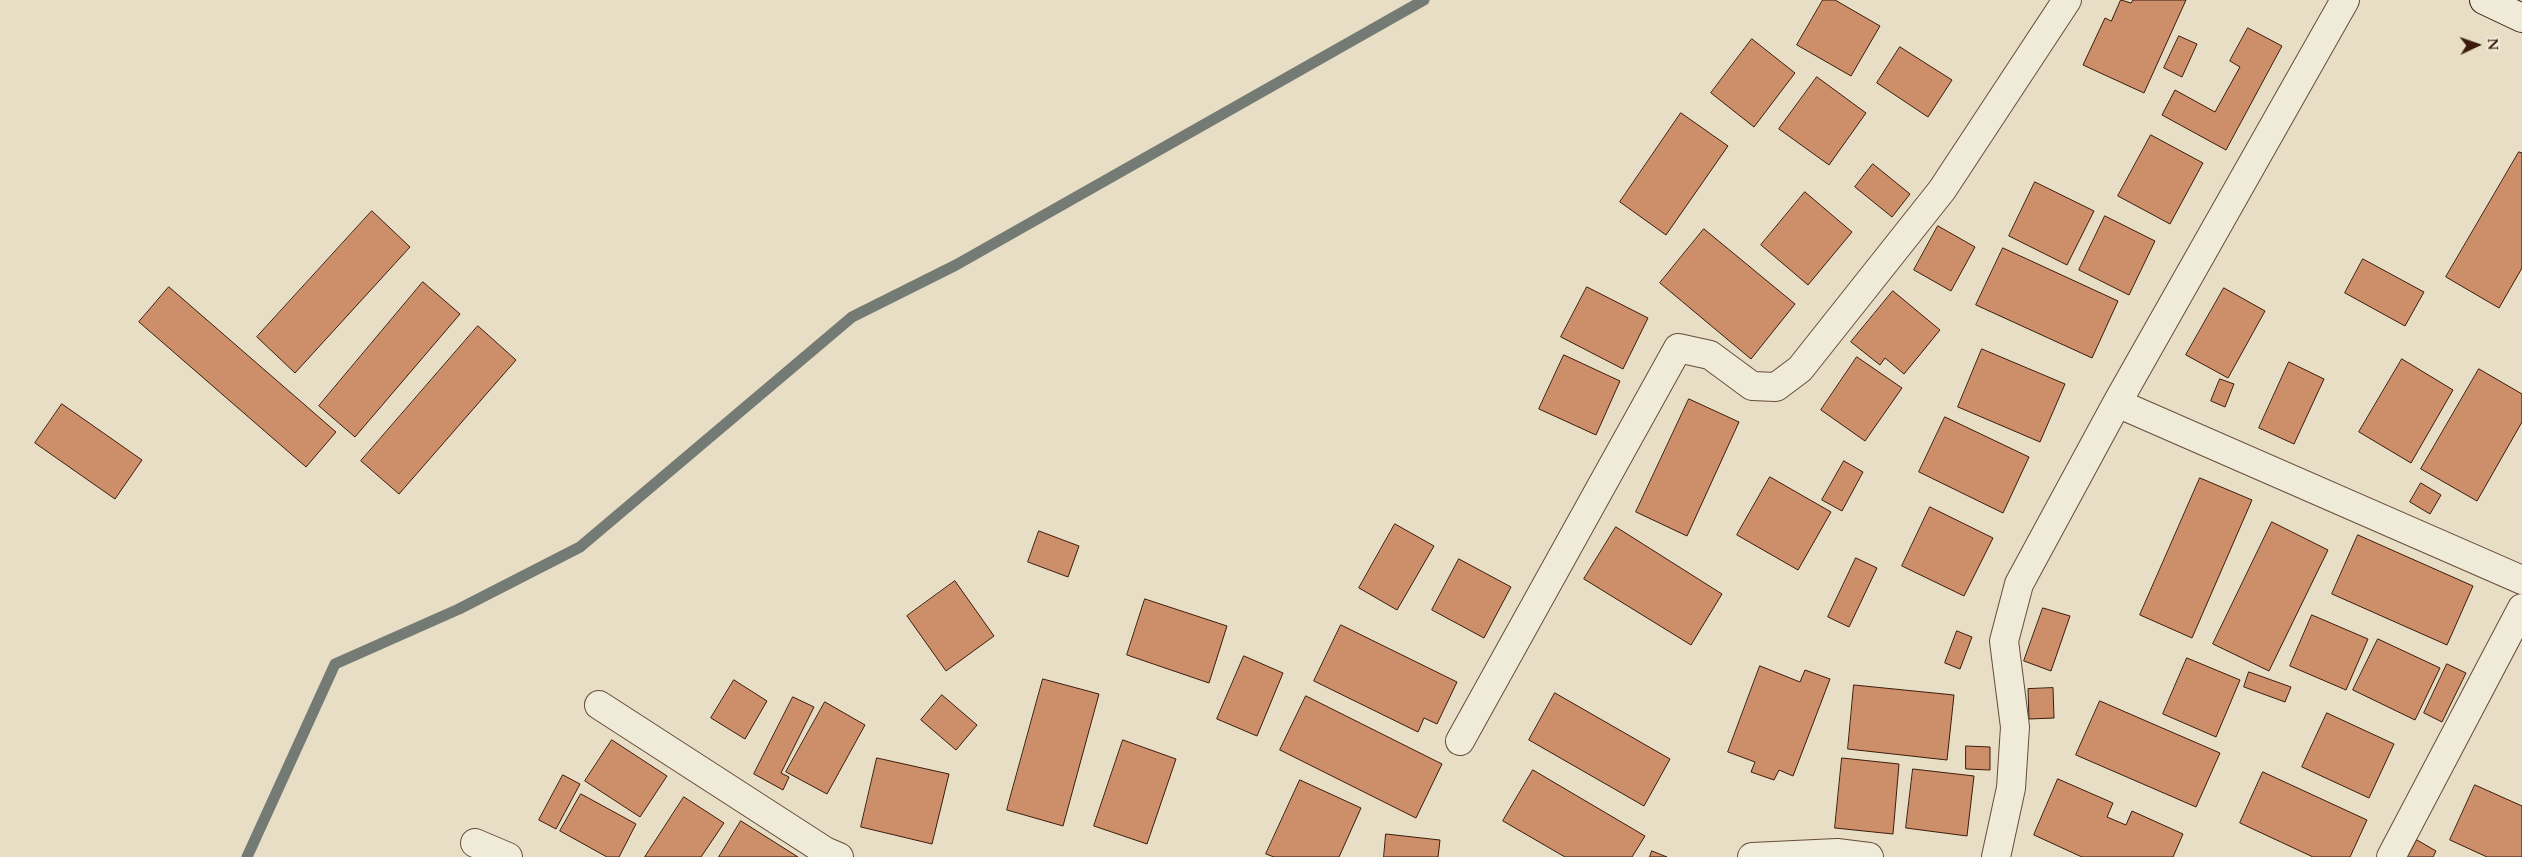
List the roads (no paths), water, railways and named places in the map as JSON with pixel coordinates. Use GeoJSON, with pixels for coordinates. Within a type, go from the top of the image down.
{"type":"FeatureCollection","features":[{"type":"Feature","properties":{"kind":"street"},"geometry":{"type":"LineString","coordinates":[[1460,741],[1678,348],[1710,355],[1752,386],[1776,387],[1800,369],[1942,190],[2067,0]]}},
{"type":"Feature","properties":{"kind":"street"},"geometry":{"type":"LineString","coordinates":[[1996,857],[2011,788],[2015,727],[2004,642],[2019,584],[2117,403],[2345,0]]}},
{"type":"Feature","properties":{"kind":"street"},"geometry":{"type":"LineString","coordinates":[[2484,0],[2522,18]]}},
{"type":"Feature","properties":{"kind":"street"},"geometry":{"type":"LineString","coordinates":[[2117,403],[2522,580]]}},
{"type":"Feature","properties":{"kind":"street"},"geometry":{"type":"LineString","coordinates":[[2391,857],[2522,608]]}},
{"type":"Feature","properties":{"kind":"street"},"geometry":{"type":"LineString","coordinates":[[599,705],[825,851],[839,857]]}},
{"type":"Feature","properties":{"kind":"street"},"geometry":{"type":"LineString","coordinates":[[475,843],[508,857]]}},
{"type":"Feature","properties":{"kind":"street"},"geometry":{"type":"LineString","coordinates":[[1752,857],[1837,852],[1868,857]]}},
{"type":"Feature","properties":{"kind":"waterway"},"geometry":{"type":"LineString","coordinates":[[247,857],[335,664],[459,609],[580,547],[852,317],[956,265],[1424,0]]}}]}
